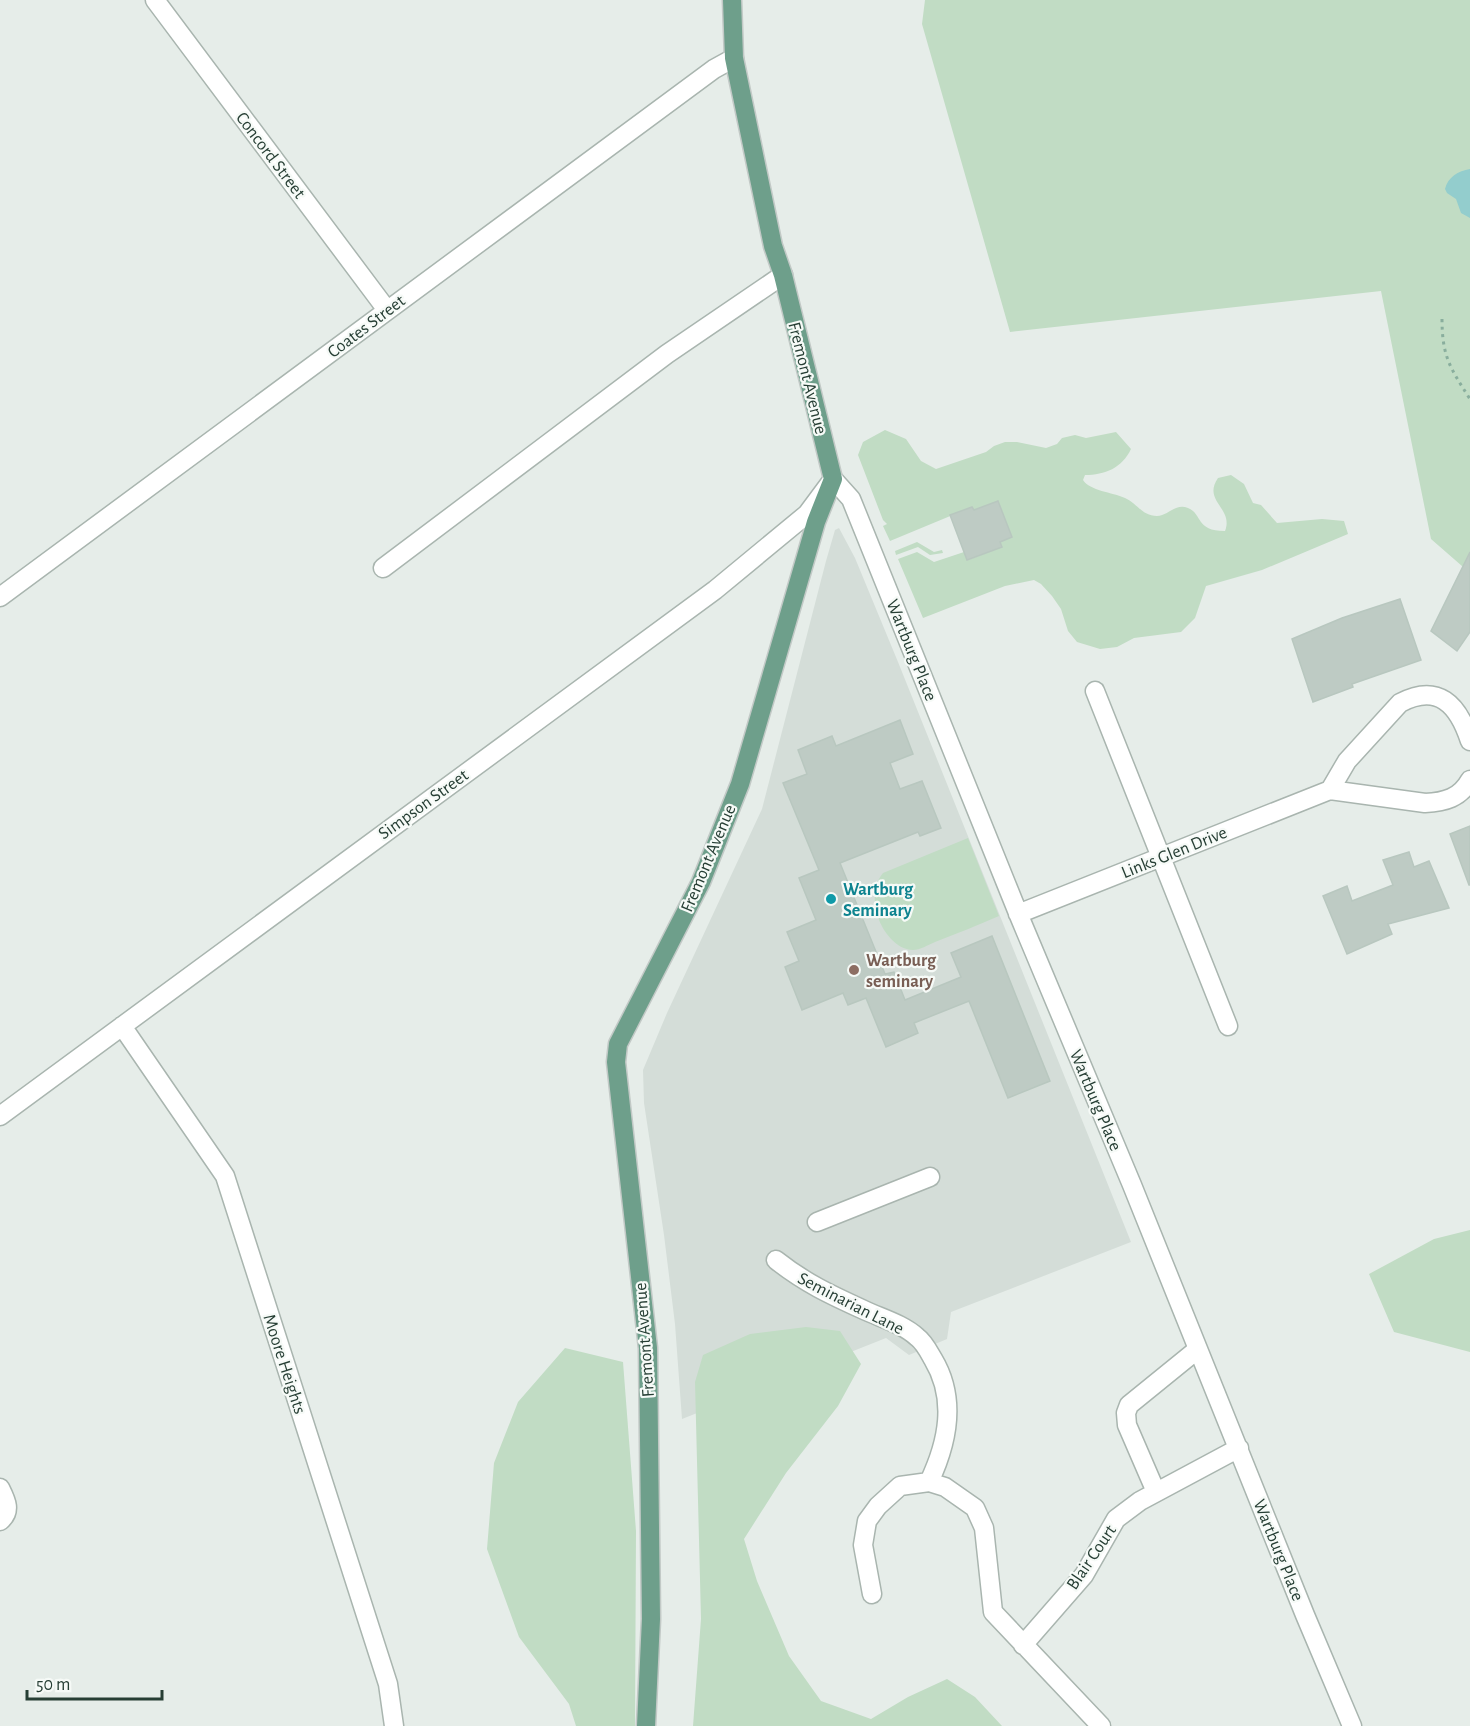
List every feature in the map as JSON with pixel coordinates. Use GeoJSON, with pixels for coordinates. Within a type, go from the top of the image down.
{"type":"FeatureCollection","features":[{"type":"Feature","properties":{"kind":"main road","name":"Fremont Avenue"},"geometry":{"type":"LineString","coordinates":[[646,1726],[651,1619],[648,1348],[616,1062],[618,1044],[701,882],[740,784],[816,522],[833,478],[783,275],[773,246],[734,58],[732,0]]}},
{"type":"Feature","properties":{"kind":"street","name":"Concord Street"},"geometry":{"type":"LineString","coordinates":[[155,0],[387,310]]}},
{"type":"Feature","properties":{"kind":"street","name":"Coates Street"},"geometry":{"type":"LineString","coordinates":[[0,597],[714,69],[734,58]]}},
{"type":"Feature","properties":{"kind":"street"},"geometry":{"type":"LineString","coordinates":[[382,568],[667,354],[783,275]]}},
{"type":"Feature","properties":{"kind":"street","name":"Wartburg Place"},"geometry":{"type":"LineString","coordinates":[[833,478],[851,499],[1018,914],[1132,1185],[1352,1726]]}},
{"type":"Feature","properties":{"kind":"street","name":"Simpson Street"},"geometry":{"type":"LineString","coordinates":[[0,1116],[715,590],[807,514],[833,478]]}},
{"type":"Feature","properties":{"kind":"street"},"geometry":{"type":"LineString","coordinates":[[1095,691],[1228,1026]]}},
{"type":"Feature","properties":{"kind":"street"},"geometry":{"type":"LineString","coordinates":[[1330,790],[1347,761],[1400,703],[1410,697],[1429,694],[1438,696],[1447,702],[1466,728],[1470,741]]}},
{"type":"Feature","properties":{"kind":"street","name":"Links Glen Drive"},"geometry":{"type":"LineString","coordinates":[[1018,914],[1330,790],[1441,802],[1463,791],[1470,780]]}},
{"type":"Feature","properties":{"kind":"street","name":"Moore Heights"},"geometry":{"type":"LineString","coordinates":[[122,1026],[225,1176],[388,1684],[394,1726]]}},
{"type":"Feature","properties":{"kind":"street"},"geometry":{"type":"LineString","coordinates":[[817,1222],[930,1177]]}},
{"type":"Feature","properties":{"kind":"street","name":"Seminarian Lane"},"geometry":{"type":"LineString","coordinates":[[776,1260],[818,1290],[894,1323],[918,1337],[929,1351],[939,1369],[948,1410],[946,1435],[939,1461],[929,1482]]}},
{"type":"Feature","properties":{"kind":"street"},"geometry":{"type":"LineString","coordinates":[[1156,1492],[1127,1425],[1126,1413],[1129,1405],[1198,1349]]}},
{"type":"Feature","properties":{"kind":"street","name":"Blair Court"},"geometry":{"type":"LineString","coordinates":[[1023,1645],[1084,1575],[1116,1519],[1140,1501],[1239,1448]]}},
{"type":"Feature","properties":{"kind":"street"},"geometry":{"type":"LineString","coordinates":[[872,1594],[863,1545],[867,1521],[878,1506],[900,1486],[929,1482],[945,1487],[975,1508],[984,1528],[993,1612],[1101,1726]]}},
{"type":"Feature","properties":{"kind":"street"},"geometry":{"type":"LineString","coordinates":[[0,1488],[8,1503],[5,1517],[0,1521]]}},
{"type":"Feature","properties":{"kind":"path"},"geometry":{"type":"LineString","coordinates":[[1442,319],[1444,349],[1452,371],[1470,399]]}},
{"type":"Feature","properties":{"kind":"shaded area","name":"Wartburg seminary"},"geometry":{"type":"Polygon","coordinates":[[[839,528],[855,558],[898,662],[1131,1242],[951,1312],[947,1339],[909,1355],[886,1338],[682,1419],[675,1324],[644,1103],[643,1070],[667,1013],[762,809],[826,561],[835,530],[839,528]]]}},
{"type":"Feature","properties":{"kind":"green space"},"geometry":{"type":"Polygon","coordinates":[[[925,0],[1470,0],[1470,573],[1431,539],[1381,291],[1010,332],[922,24],[925,0]]]}},
{"type":"Feature","properties":{"kind":"green space"},"geometry":{"type":"Polygon","coordinates":[[[885,430],[906,439],[921,461],[936,469],[986,452],[1005,442],[1046,448],[1057,444],[1062,438],[1075,435],[1086,438],[1116,432],[1131,449],[1127,456],[1118,466],[1099,474],[1085,475],[1083,480],[1091,487],[1129,500],[1147,514],[1157,516],[1175,508],[1188,508],[1204,525],[1225,531],[1227,523],[1216,499],[1214,486],[1218,478],[1231,475],[1244,484],[1253,503],[1261,505],[1277,523],[1322,519],[1344,521],[1348,534],[1262,570],[1206,586],[1195,618],[1181,632],[1134,638],[1117,647],[1100,649],[1077,642],[1068,631],[1061,609],[1052,596],[1034,580],[1005,586],[923,618],[898,559],[917,552],[934,562],[964,552],[968,560],[1002,547],[1000,542],[1012,537],[998,501],[974,510],[972,507],[890,541],[883,526],[887,524],[883,520],[858,455],[863,442],[885,430]]]}},
{"type":"Feature","properties":{"kind":"green space"},"geometry":{"type":"Polygon","coordinates":[[[917,542],[934,552],[942,550],[943,553],[930,555],[918,547],[896,555],[895,551],[917,542]]]}},
{"type":"Feature","properties":{"kind":"green space"},"geometry":{"type":"Polygon","coordinates":[[[968,838],[999,916],[918,949],[901,947],[886,933],[875,905],[877,883],[883,873],[968,838]]]}},
{"type":"Feature","properties":{"kind":"green space"},"geometry":{"type":"Polygon","coordinates":[[[1470,1230],[1470,1352],[1394,1332],[1369,1274],[1434,1239],[1470,1230]]]}},
{"type":"Feature","properties":{"kind":"green space"},"geometry":{"type":"Polygon","coordinates":[[[806,1327],[840,1331],[861,1364],[838,1406],[786,1473],[744,1539],[757,1581],[789,1656],[821,1701],[871,1719],[908,1697],[947,1679],[975,1697],[1002,1726],[693,1726],[701,1619],[695,1382],[703,1355],[750,1334],[806,1327]]]}},
{"type":"Feature","properties":{"kind":"green space"},"geometry":{"type":"Polygon","coordinates":[[[565,1348],[623,1362],[636,1531],[635,1726],[576,1726],[569,1704],[519,1637],[487,1549],[494,1463],[518,1402],[565,1348]]]}},
{"type":"Feature","properties":{"kind":"water"},"geometry":{"type":"Polygon","coordinates":[[[1470,169],[1470,218],[1461,213],[1456,199],[1445,189],[1448,181],[1454,175],[1470,169]]]}},
{"type":"Feature","properties":{"kind":"building"},"geometry":{"type":"Polygon","coordinates":[[[998,501],[1012,537],[1000,542],[1002,547],[967,560],[950,515],[972,507],[974,510],[998,501]]]}},
{"type":"Feature","properties":{"kind":"building"},"geometry":{"type":"Polygon","coordinates":[[[1470,552],[1470,632],[1457,651],[1431,631],[1470,552]]]}},
{"type":"Feature","properties":{"kind":"building"},"geometry":{"type":"Polygon","coordinates":[[[1400,599],[1421,660],[1352,684],[1353,687],[1313,702],[1292,639],[1342,618],[1400,599]]]}},
{"type":"Feature","properties":{"kind":"building","name":"Wartburg Seminary"},"geometry":{"type":"Polygon","coordinates":[[[900,720],[913,754],[890,763],[900,789],[922,781],[941,828],[920,836],[918,832],[840,863],[885,974],[894,972],[905,1000],[961,977],[951,953],[992,936],[1050,1081],[1008,1098],[969,1001],[914,1023],[918,1033],[886,1047],[866,998],[848,1005],[843,993],[802,1010],[785,967],[799,961],[787,932],[816,920],[799,878],[819,870],[783,783],[807,774],[798,750],[832,736],[836,746],[900,720]]]}},
{"type":"Feature","properties":{"kind":"building"},"geometry":{"type":"Polygon","coordinates":[[[1470,826],[1470,885],[1469,885],[1450,834],[1470,826]]]}},
{"type":"Feature","properties":{"kind":"building"},"geometry":{"type":"Polygon","coordinates":[[[1409,852],[1414,867],[1429,861],[1449,908],[1388,924],[1392,934],[1347,954],[1323,896],[1347,886],[1352,901],[1393,885],[1383,860],[1409,852]]]}},
{"type":"Feature","properties":{"kind":"place","name":"Wartburg Seminary"},"geometry":{"type":"Point","coordinates":[831,899]}},
{"type":"Feature","properties":{"kind":"place","name":"Wartburg seminary"},"geometry":{"type":"Point","coordinates":[854,970]}}]}
